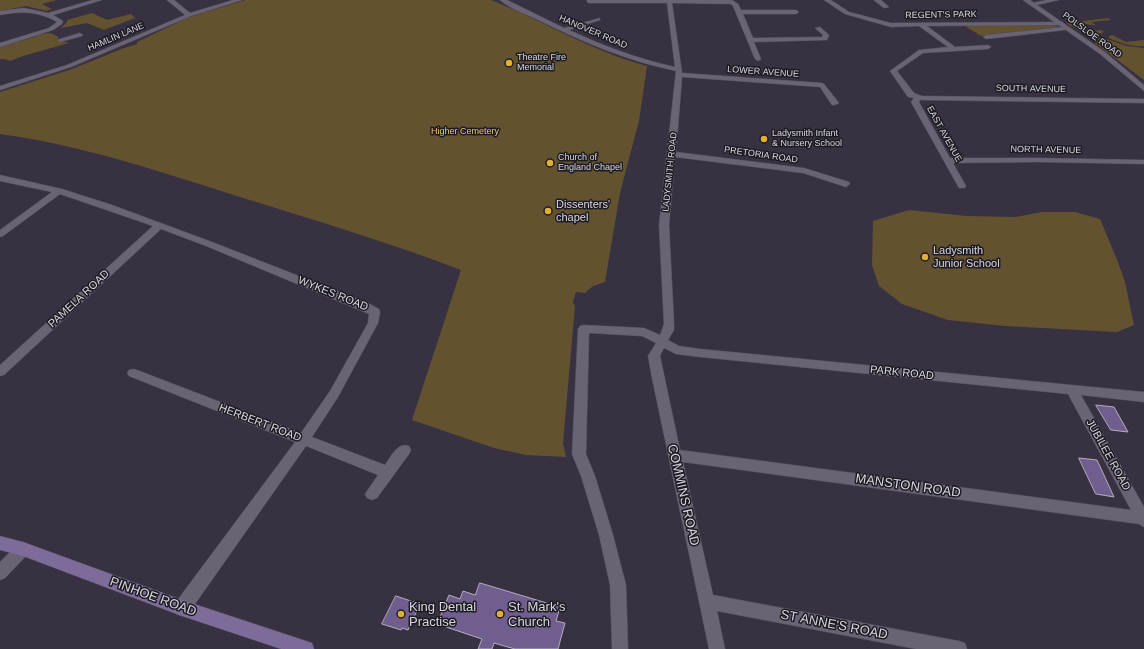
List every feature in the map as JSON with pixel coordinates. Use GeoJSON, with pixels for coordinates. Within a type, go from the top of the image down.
{"type":"FeatureCollection","features":[{"type":"Feature","properties":{"kind":"main road","name":"PINHOE ROAD"},"geometry":{"type":"LineString","coordinates":[[0,543],[23,549],[182,608],[306,649]]}},
{"type":"Feature","properties":{"kind":"street"},"geometry":{"type":"LineString","coordinates":[[49,14],[99,0]]}},
{"type":"Feature","properties":{"kind":"street"},"geometry":{"type":"LineString","coordinates":[[170,0],[188,15]]}},
{"type":"Feature","properties":{"kind":"street","name":"HAMLIN LANE"},"geometry":{"type":"LineString","coordinates":[[0,88],[70,66],[188,15],[239,0]]}},
{"type":"Feature","properties":{"kind":"street","name":"HANOVER ROAD"},"geometry":{"type":"LineString","coordinates":[[503,0],[564,30],[636,60],[679,73]]}},
{"type":"Feature","properties":{"kind":"street","name":"REGENT'S PARK"},"geometry":{"type":"LineString","coordinates":[[827,0],[847,13],[875,22],[891,25],[1061,23]]}},
{"type":"Feature","properties":{"kind":"street"},"geometry":{"type":"LineString","coordinates":[[877,0],[886,7]]}},
{"type":"Feature","properties":{"kind":"street"},"geometry":{"type":"LineString","coordinates":[[1029,2],[1056,0]]}},
{"type":"Feature","properties":{"kind":"street"},"geometry":{"type":"LineString","coordinates":[[589,1],[729,2],[736,5],[758,59]]}},
{"type":"Feature","properties":{"kind":"street","name":"LADYSMITH ROAD"},"geometry":{"type":"LineString","coordinates":[[662,342],[668,330],[669,324],[664,225],[679,73],[669,1]]}},
{"type":"Feature","properties":{"kind":"street","name":"POLSLOE ROAD"},"geometry":{"type":"LineString","coordinates":[[1029,2],[1061,23],[1131,75],[1144,89]]}},
{"type":"Feature","properties":{"kind":"street"},"geometry":{"type":"LineString","coordinates":[[0,13],[27,8],[49,14],[60,21],[60,23],[51,29],[0,45]]}},
{"type":"Feature","properties":{"kind":"street"},"geometry":{"type":"LineString","coordinates":[[739,12],[796,12]]}},
{"type":"Feature","properties":{"kind":"street"},"geometry":{"type":"LineString","coordinates":[[564,30],[598,18]]}},
{"type":"Feature","properties":{"kind":"street"},"geometry":{"type":"LineString","coordinates":[[921,25],[954,49]]}},
{"type":"Feature","properties":{"kind":"street"},"geometry":{"type":"LineString","coordinates":[[750,40],[825,39],[826,35],[818,28]]}},
{"type":"Feature","properties":{"kind":"street"},"geometry":{"type":"LineString","coordinates":[[51,29],[70,38]]}},
{"type":"Feature","properties":{"kind":"street"},"geometry":{"type":"LineString","coordinates":[[986,37],[1069,29]]}},
{"type":"Feature","properties":{"kind":"street"},"geometry":{"type":"LineString","coordinates":[[60,40],[80,34]]}},
{"type":"Feature","properties":{"kind":"street","name":"EAST AVENUE"},"geometry":{"type":"LineString","coordinates":[[962,186],[915,102],[918,98],[911,95],[893,71],[921,51],[988,47]]}},
{"type":"Feature","properties":{"kind":"street","name":"LOWER AVENUE"},"geometry":{"type":"LineString","coordinates":[[679,73],[822,86],[835,103]]}},
{"type":"Feature","properties":{"kind":"street","name":"SOUTH AVENUE"},"geometry":{"type":"LineString","coordinates":[[918,98],[1144,101]]}},
{"type":"Feature","properties":{"kind":"street","name":"PRETORIA ROAD"},"geometry":{"type":"LineString","coordinates":[[672,154],[713,158],[804,171],[846,184]]}},
{"type":"Feature","properties":{"kind":"street","name":"NORTH AVENUE"},"geometry":{"type":"LineString","coordinates":[[947,161],[1038,160],[1144,162]]}},
{"type":"Feature","properties":{"kind":"street","name":"WYKES ROAD"},"geometry":{"type":"LineString","coordinates":[[0,178],[59,191],[159,226],[364,306],[375,312],[373,323],[342,381],[303,440],[182,608]]}},
{"type":"Feature","properties":{"kind":"street"},"geometry":{"type":"LineString","coordinates":[[0,234],[59,191]]}},
{"type":"Feature","properties":{"kind":"street","name":"PAMELA ROAD"},"geometry":{"type":"LineString","coordinates":[[0,372],[159,226]]}},
{"type":"Feature","properties":{"kind":"street","name":"PARK ROAD"},"geometry":{"type":"LineString","coordinates":[[620,649],[618,585],[606,535],[588,476],[579,454],[584,329],[644,332],[676,350],[700,354],[1144,397]]}},
{"type":"Feature","properties":{"kind":"street","name":"COMMINS ROAD"},"geometry":{"type":"LineString","coordinates":[[662,342],[654,356],[674,455],[718,649]]}},
{"type":"Feature","properties":{"kind":"street","name":"HERBERT ROAD"},"geometry":{"type":"LineString","coordinates":[[132,373],[387,472]]}},
{"type":"Feature","properties":{"kind":"street","name":"JUBILEE ROAD"},"geometry":{"type":"LineString","coordinates":[[1072,390],[1144,519]]}},
{"type":"Feature","properties":{"kind":"street"},"geometry":{"type":"LineString","coordinates":[[372,494],[404,450]]}},
{"type":"Feature","properties":{"kind":"street","name":"MANSTON ROAD"},"geometry":{"type":"LineString","coordinates":[[674,455],[905,485],[1144,519]]}},
{"type":"Feature","properties":{"kind":"street"},"geometry":{"type":"LineString","coordinates":[[0,573],[23,549]]}},
{"type":"Feature","properties":{"kind":"street","name":"ST ANNE'S ROAD"},"geometry":{"type":"LineString","coordinates":[[708,602],[959,649]]}},
{"type":"Feature","properties":{"kind":"green space"},"geometry":{"type":"Polygon","coordinates":[[[0,0],[57,0],[42,4],[52,9],[46,11],[26,6],[0,11],[0,0]]]}},
{"type":"Feature","properties":{"kind":"green space","name":"Higher Cemetery"},"geometry":{"type":"Polygon","coordinates":[[[245,0],[491,0],[587,44],[626,60],[647,66],[639,121],[620,193],[605,282],[593,286],[585,293],[576,292],[573,302],[575,306],[563,443],[566,457],[526,455],[494,448],[412,420],[461,270],[351,232],[121,160],[61,145],[0,134],[0,92],[72,69],[137,44],[137,42],[189,17],[245,0]]]}},
{"type":"Feature","properties":{"kind":"green space"},"geometry":{"type":"Polygon","coordinates":[[[92,13],[107,20],[131,14],[135,18],[104,30],[87,23],[61,28],[67,20],[92,13]]]}},
{"type":"Feature","properties":{"kind":"green space"},"geometry":{"type":"Polygon","coordinates":[[[1108,18],[1111,20],[1091,22],[1096,25],[1078,24],[1092,31],[1101,30],[1104,32],[1094,35],[1084,33],[1066,23],[1108,18]]]}},
{"type":"Feature","properties":{"kind":"green space"},"geometry":{"type":"Polygon","coordinates":[[[1051,25],[1059,27],[981,36],[965,26],[1051,25]]]}},
{"type":"Feature","properties":{"kind":"green space"},"geometry":{"type":"Polygon","coordinates":[[[50,33],[59,37],[57,39],[69,43],[10,61],[0,59],[0,47],[37,36],[36,35],[50,33]]]}},
{"type":"Feature","properties":{"kind":"green space"},"geometry":{"type":"Polygon","coordinates":[[[1112,35],[1126,42],[1144,40],[1144,46],[1135,46],[1122,43],[1109,38],[1109,36],[1112,35]]]}},
{"type":"Feature","properties":{"kind":"green space"},"geometry":{"type":"Polygon","coordinates":[[[1100,37],[1127,46],[1144,48],[1144,80],[1095,43],[1093,38],[1100,37]]]}},
{"type":"Feature","properties":{"kind":"green space"},"geometry":{"type":"Polygon","coordinates":[[[909,210],[967,216],[1016,217],[1042,212],[1075,212],[1100,219],[1125,282],[1134,325],[1117,332],[1005,326],[948,320],[902,304],[879,286],[872,265],[873,221],[909,210]]]}},
{"type":"Feature","properties":{"kind":"building"},"geometry":{"type":"Polygon","coordinates":[[[1096,405],[1114,407],[1128,432],[1111,430],[1096,405]]]}},
{"type":"Feature","properties":{"kind":"building"},"geometry":{"type":"Polygon","coordinates":[[[1079,458],[1097,460],[1114,497],[1096,494],[1079,458]]]}},
{"type":"Feature","properties":{"kind":"building","name":"St. Mark's Church"},"geometry":{"type":"Polygon","coordinates":[[[480,583],[560,607],[556,621],[565,623],[558,649],[515,649],[494,643],[492,649],[478,649],[482,639],[437,624],[449,595],[460,599],[463,591],[475,595],[480,583]]]}},
{"type":"Feature","properties":{"kind":"building","name":"King Dental Practise"},"geometry":{"type":"Polygon","coordinates":[[[396,596],[420,604],[408,630],[402,628],[401,630],[382,624],[396,596]]]}},
{"type":"Feature","properties":{"kind":"place","name":"Theatre Fire Memorial"},"geometry":{"type":"Point","coordinates":[509,63]}},
{"type":"Feature","properties":{"kind":"place","name":"Ladysmith Infant & Nursery School"},"geometry":{"type":"Point","coordinates":[764,139]}},
{"type":"Feature","properties":{"kind":"place","name":"Church of England Chapel"},"geometry":{"type":"Point","coordinates":[550,163]}},
{"type":"Feature","properties":{"kind":"place","name":"Dissenters' chapel"},"geometry":{"type":"Point","coordinates":[548,211]}},
{"type":"Feature","properties":{"kind":"place","name":"Ladysmith Junior School"},"geometry":{"type":"Point","coordinates":[925,257]}},
{"type":"Feature","properties":{"kind":"place","name":"King Dental Practise"},"geometry":{"type":"Point","coordinates":[401,614]}},
{"type":"Feature","properties":{"kind":"place","name":"St. Mark's Church"},"geometry":{"type":"Point","coordinates":[500,614]}}]}
